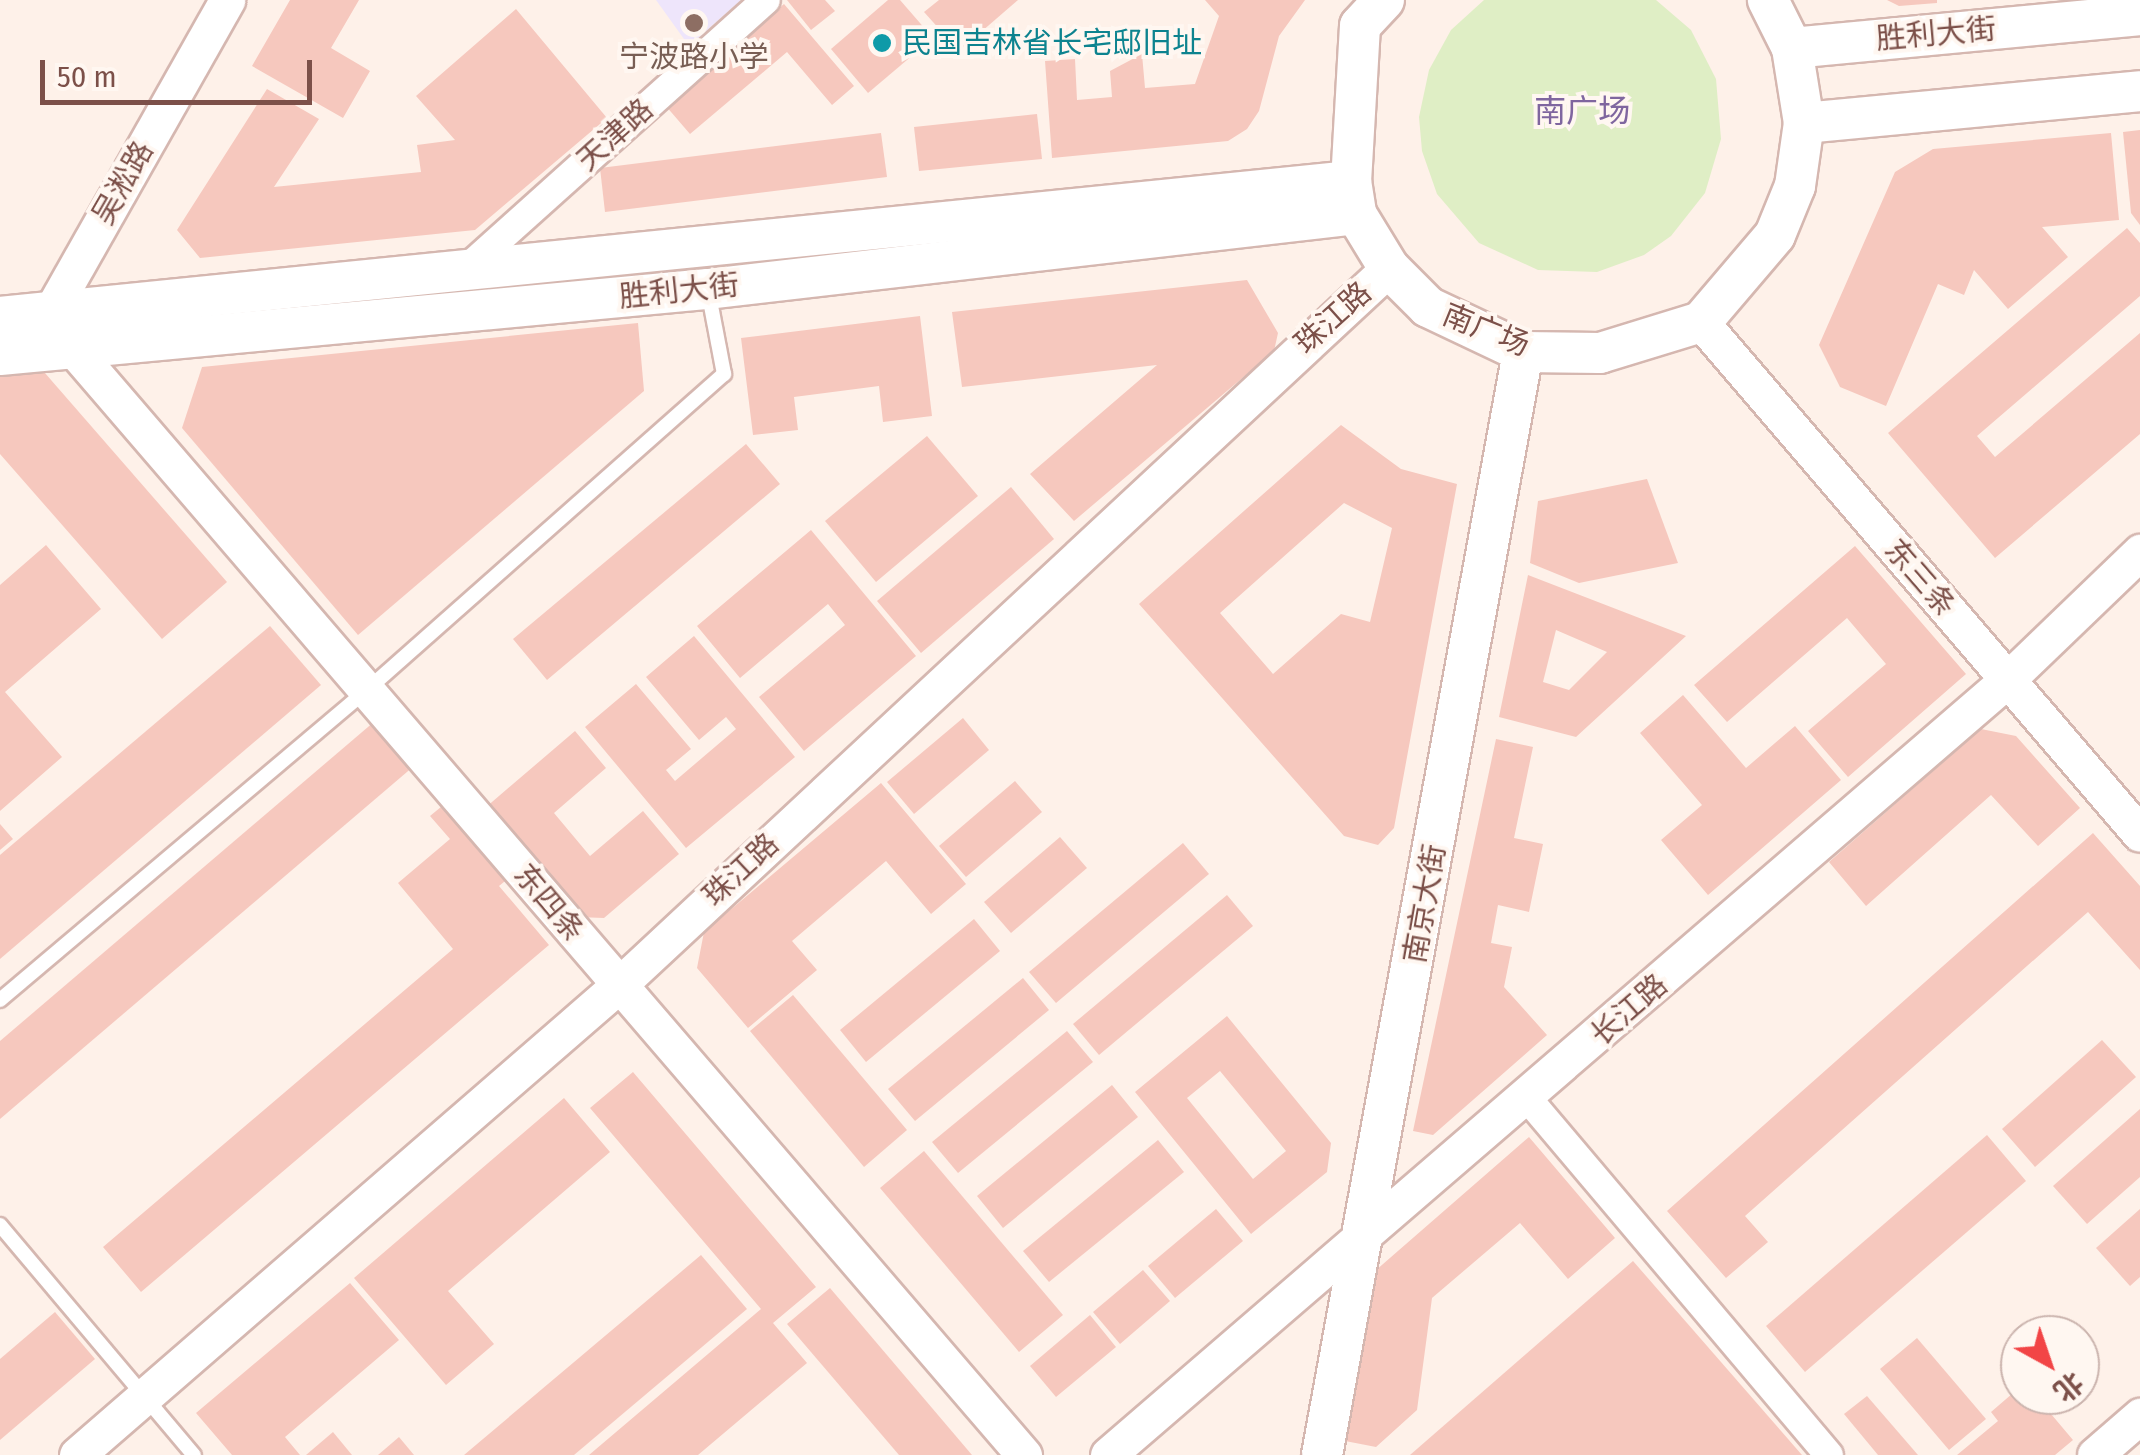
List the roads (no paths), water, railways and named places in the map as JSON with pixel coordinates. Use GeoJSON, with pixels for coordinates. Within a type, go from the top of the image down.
{"type":"FeatureCollection","features":[{"type":"Feature","properties":{"kind":"main road"},"geometry":{"type":"LineString","coordinates":[[1354,197],[1360,26],[1384,0]]}},
{"type":"Feature","properties":{"kind":"main road"},"geometry":{"type":"LineString","coordinates":[[1701,322],[1775,235],[1794,186],[1804,123],[1792,48],[1768,0]]}},
{"type":"Feature","properties":{"kind":"main road","name":"胜利大街"},"geometry":{"type":"LineString","coordinates":[[1792,48],[2140,15]]}},
{"type":"Feature","properties":{"kind":"main road"},"geometry":{"type":"LineString","coordinates":[[1804,123],[2140,91]]}},
{"type":"Feature","properties":{"kind":"main road","name":"胜利大街"},"geometry":{"type":"LineString","coordinates":[[0,317],[464,270],[1354,197]]}},
{"type":"Feature","properties":{"kind":"main road","name":"胜利大街"},"geometry":{"type":"LineString","coordinates":[[0,355],[708,289],[1354,197]]}},
{"type":"Feature","properties":{"kind":"main road","name":"南广场"},"geometry":{"type":"LineString","coordinates":[[1354,197],[1389,268],[1428,307],[1522,352],[1600,353],[1701,322]]}},
{"type":"Feature","properties":{"kind":"main road","name":"南京大街"},"geometry":{"type":"LineString","coordinates":[[1322,1455],[1366,1232],[1522,352]]}},
{"type":"Feature","properties":{"kind":"street","name":"吴淞路"},"geometry":{"type":"LineString","coordinates":[[49,314],[228,0]]}},
{"type":"Feature","properties":{"kind":"street","name":"天津路"},"geometry":{"type":"LineString","coordinates":[[464,270],[766,0]]}},
{"type":"Feature","properties":{"kind":"street","name":"珠江路"},"geometry":{"type":"LineString","coordinates":[[77,1455],[618,985],[1389,268]]}},
{"type":"Feature","properties":{"kind":"street","name":"东三条"},"geometry":{"type":"LineString","coordinates":[[1701,322],[2140,834]]}},
{"type":"Feature","properties":{"kind":"street","name":"东四条"},"geometry":{"type":"LineString","coordinates":[[75,351],[369,688],[618,985],[1024,1455]]}},
{"type":"Feature","properties":{"kind":"street","name":"长江路"},"geometry":{"type":"LineString","coordinates":[[1108,1455],[1366,1232],[1528,1099],[2007,680],[2140,552]]}},
{"type":"Feature","properties":{"kind":"street"},"geometry":{"type":"LineString","coordinates":[[1528,1099],[1830,1455]]}},
{"type":"Feature","properties":{"kind":"street"},"geometry":{"type":"LineString","coordinates":[[2095,1455],[2140,1416]]}},
{"type":"Feature","properties":{"kind":"lane"},"geometry":{"type":"LineString","coordinates":[[0,1000],[369,688],[724,374],[708,289]]}},
{"type":"Feature","properties":{"kind":"lane"},"geometry":{"type":"LineString","coordinates":[[0,1224],[194,1455]]}},
{"type":"Feature","properties":{"kind":"place","name":"宁波路小学"},"geometry":{"type":"Point","coordinates":[694,23]}},
{"type":"Feature","properties":{"kind":"place","name":"民国吉林省长宅邸旧址"},"geometry":{"type":"Point","coordinates":[882,43]}},
{"type":"Feature","properties":{"kind":"district","name":"南广场"},"geometry":{"type":"Point","coordinates":[1582,111]}}]}
